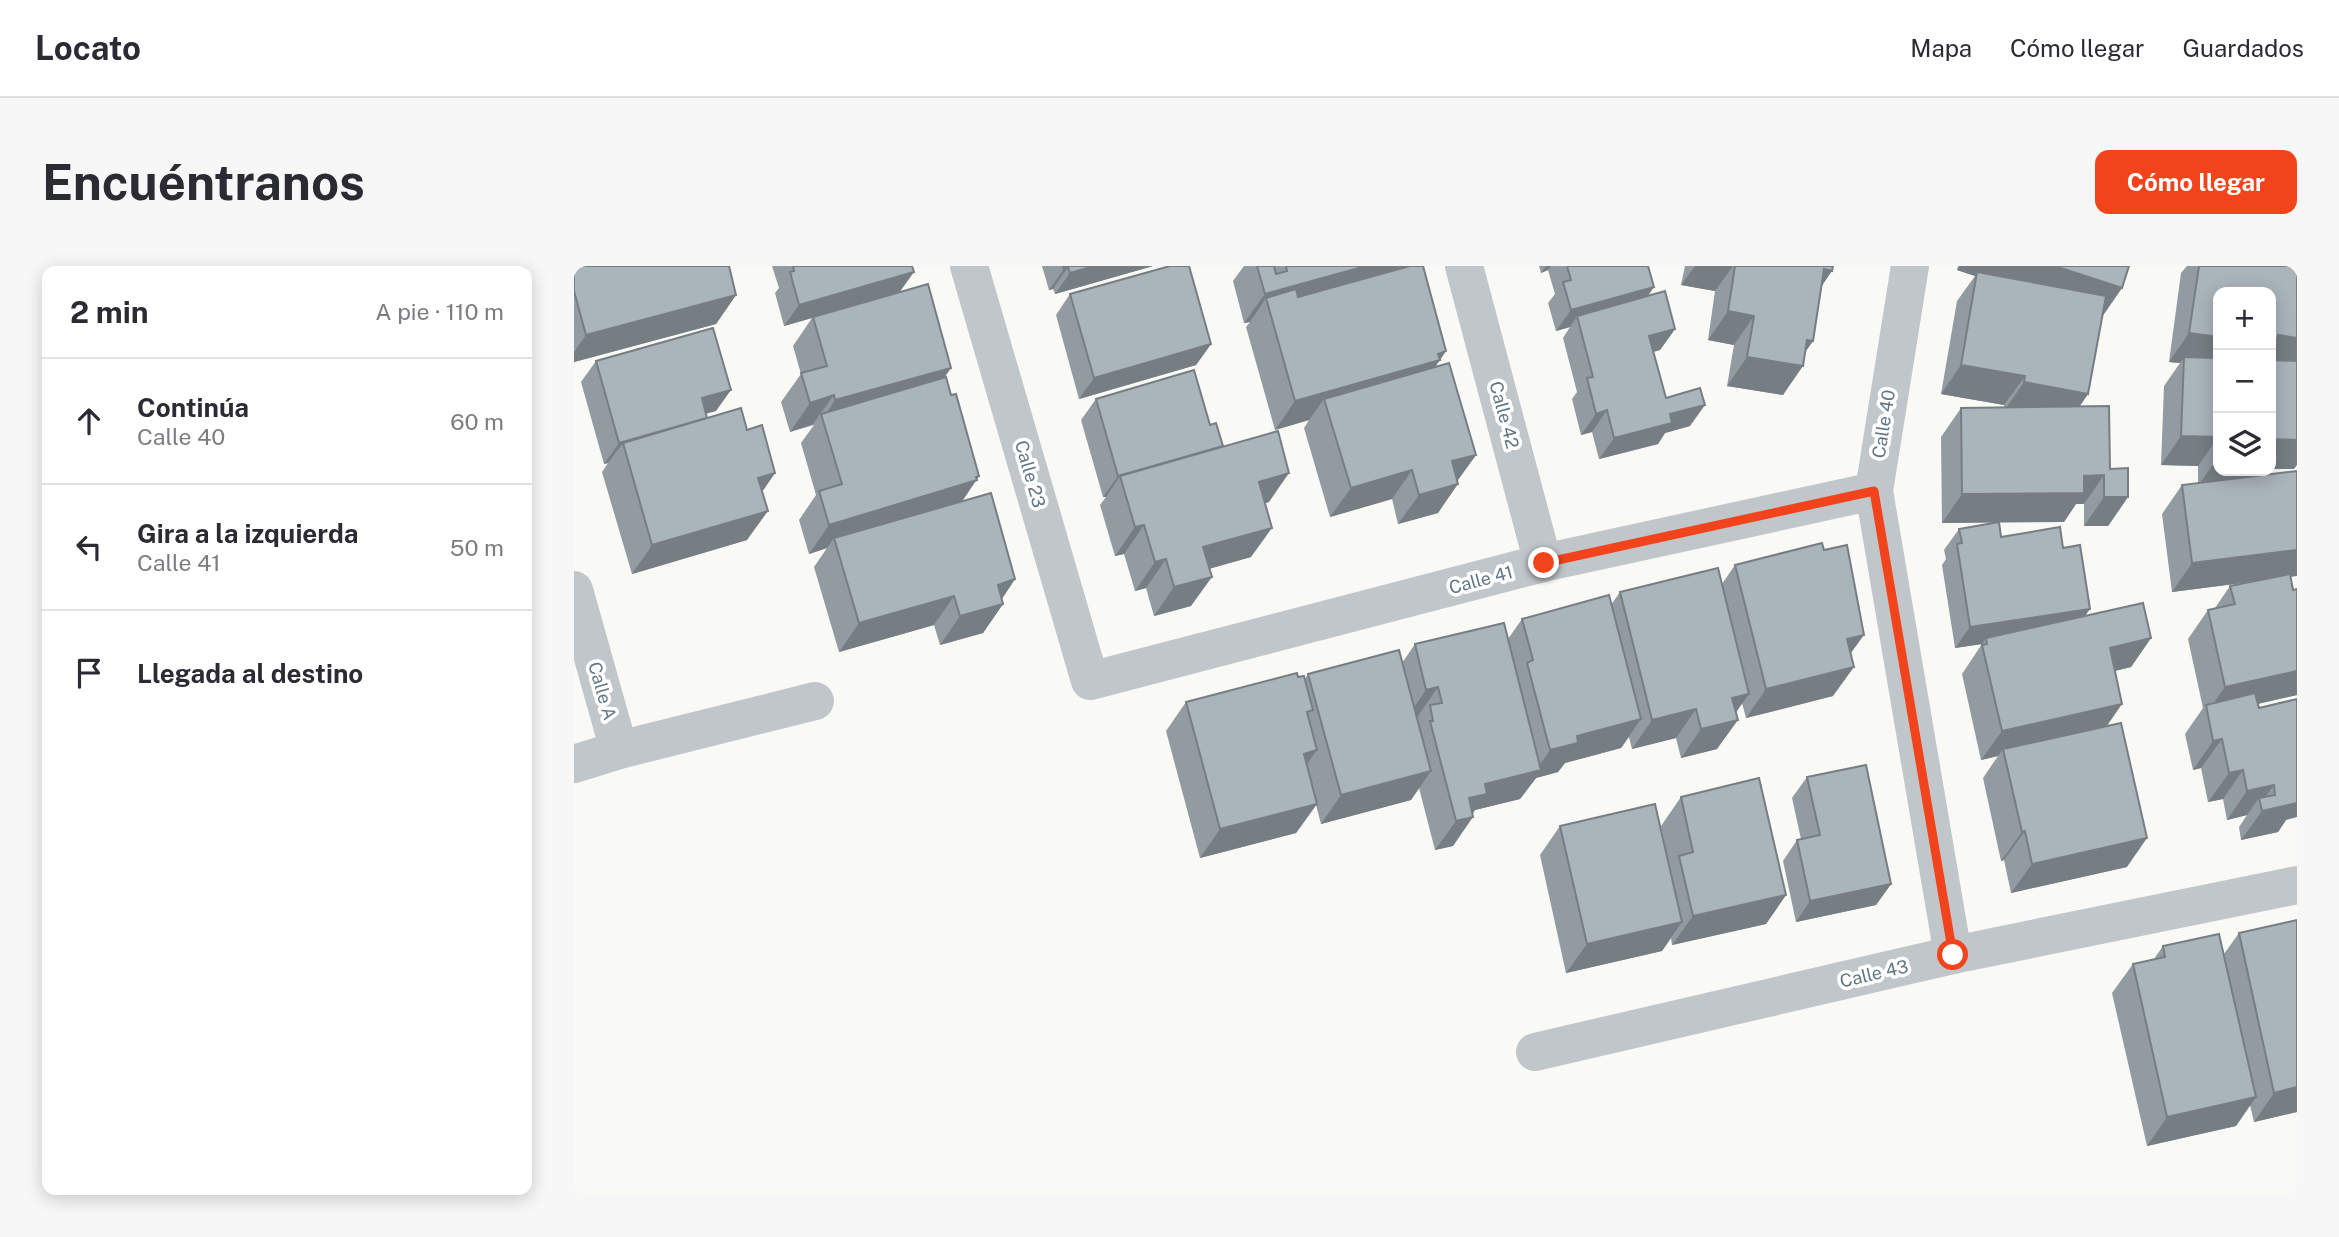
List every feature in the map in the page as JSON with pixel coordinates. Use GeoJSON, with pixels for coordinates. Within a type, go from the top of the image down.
{"type":"FeatureCollection","features":[{"type":"Feature","properties":{"kind":"street","name":"Calle 23"},"geometry":{"type":"LineString","coordinates":[[969,266],[1090,681]]}},
{"type":"Feature","properties":{"kind":"street","name":"Calle 42"},"geometry":{"type":"LineString","coordinates":[[1464,266],[1544,563]]}},
{"type":"Feature","properties":{"kind":"street","name":"Calle 40"},"geometry":{"type":"LineString","coordinates":[[1910,266],[1874,491],[1953,955]]}},
{"type":"Feature","properties":{"kind":"street","name":"Calle 41"},"geometry":{"type":"LineString","coordinates":[[1090,681],[1544,563],[1874,491]]}},
{"type":"Feature","properties":{"kind":"street","name":"Calle A"},"geometry":{"type":"LineString","coordinates":[[574,590],[619,750]]}},
{"type":"Feature","properties":{"kind":"street"},"geometry":{"type":"LineString","coordinates":[[574,764],[619,750],[815,701]]}},
{"type":"Feature","properties":{"kind":"street","name":"Calle 43"},"geometry":{"type":"LineString","coordinates":[[1535,1052],[1953,955],[2297,885]]}},
{"type":"Feature","properties":{"kind":"building"},"geometry":{"type":"Polygon","coordinates":[[[574,266],[729,266],[736,295],[586,335],[574,291],[574,266]]]}},
{"type":"Feature","properties":{"kind":"building"},"geometry":{"type":"Polygon","coordinates":[[[793,266],[912,266],[914,272],[799,305],[790,272],[794,271],[793,266]]]}},
{"type":"Feature","properties":{"kind":"building"},"geometry":{"type":"Polygon","coordinates":[[[1063,266],[1094,266],[1070,273],[1068,267],[1064,269],[1063,266]]]}},
{"type":"Feature","properties":{"kind":"building"},"geometry":{"type":"Polygon","coordinates":[[[1170,266],[1189,266],[1211,344],[1094,378],[1070,294],[1170,266]]]}},
{"type":"Feature","properties":{"kind":"building"},"geometry":{"type":"Polygon","coordinates":[[[1257,266],[1274,266],[1276,274],[1287,271],[1286,266],[1366,266],[1265,294],[1257,266]]]}},
{"type":"Feature","properties":{"kind":"building"},"geometry":{"type":"Polygon","coordinates":[[[1410,266],[1423,266],[1446,351],[1438,354],[1440,360],[1295,401],[1266,298],[1296,289],[1298,297],[1410,266]]]}},
{"type":"Feature","properties":{"kind":"building"},"geometry":{"type":"Polygon","coordinates":[[[1567,266],[1648,266],[1654,287],[1571,310],[1563,282],[1571,280],[1567,266]]]}},
{"type":"Feature","properties":{"kind":"building"},"geometry":{"type":"Polygon","coordinates":[[[1735,266],[1833,266],[1832,271],[1824,269],[1813,341],[1807,340],[1803,366],[1747,357],[1754,316],[1728,311],[1735,266]]]}},
{"type":"Feature","properties":{"kind":"building"},"geometry":{"type":"Polygon","coordinates":[[[2055,266],[2129,266],[2122,288],[2055,266]]]}},
{"type":"Feature","properties":{"kind":"building"},"geometry":{"type":"Polygon","coordinates":[[[2199,266],[2297,266],[2297,338],[2278,335],[2276,345],[2276,287],[2213,287],[2213,336],[2189,333],[2199,266]]]}},
{"type":"Feature","properties":{"kind":"building"},"geometry":{"type":"Polygon","coordinates":[[[1977,272],[2106,296],[2088,394],[2024,382],[2025,376],[1961,365],[1977,272]]]}},
{"type":"Feature","properties":{"kind":"building"},"geometry":{"type":"Polygon","coordinates":[[[928,284],[951,368],[835,400],[834,395],[810,403],[801,373],[827,366],[813,317],[928,284]]]}},
{"type":"Feature","properties":{"kind":"building"},"geometry":{"type":"Polygon","coordinates":[[[1665,291],[1675,329],[1649,336],[1666,398],[1700,388],[1705,405],[1670,414],[1672,423],[1614,438],[1607,410],[1596,414],[1587,378],[1593,377],[1577,316],[1665,291]]]}},
{"type":"Feature","properties":{"kind":"building"},"geometry":{"type":"Polygon","coordinates":[[[713,328],[731,390],[702,398],[707,418],[619,443],[596,361],[713,328]]]}},
{"type":"Feature","properties":{"kind":"building"},"geometry":{"type":"Polygon","coordinates":[[[2184,357],[2213,358],[2213,437],[2181,436],[2184,357]]]}},
{"type":"Feature","properties":{"kind":"building"},"geometry":{"type":"Polygon","coordinates":[[[2276,360],[2297,361],[2297,440],[2276,439],[2276,360]]]}},
{"type":"Feature","properties":{"kind":"building"},"geometry":{"type":"Polygon","coordinates":[[[1449,363],[1476,455],[1452,461],[1458,484],[1419,495],[1412,470],[1351,488],[1324,399],[1449,363]]]}},
{"type":"Feature","properties":{"kind":"building"},"geometry":{"type":"Polygon","coordinates":[[[1194,370],[1210,425],[1216,423],[1223,446],[1118,476],[1096,399],[1194,370]]]}},
{"type":"Feature","properties":{"kind":"building"},"geometry":{"type":"Polygon","coordinates":[[[946,377],[951,395],[956,394],[979,476],[976,477],[977,480],[829,525],[819,491],[842,484],[821,414],[946,377]]]}},
{"type":"Feature","properties":{"kind":"building"},"geometry":{"type":"Polygon","coordinates":[[[2109,406],[2110,469],[2128,468],[2128,497],[2104,497],[2104,475],[2084,476],[2084,493],[1962,494],[1961,408],[2109,406]]]}},
{"type":"Feature","properties":{"kind":"building"},"geometry":{"type":"Polygon","coordinates":[[[741,408],[747,430],[762,425],[775,473],[758,478],[768,511],[652,545],[623,443],[741,408]]]}},
{"type":"Feature","properties":{"kind":"building"},"geometry":{"type":"Polygon","coordinates":[[[1278,431],[1289,473],[1259,482],[1272,528],[1203,547],[1212,577],[1174,587],[1166,559],[1155,562],[1144,525],[1135,527],[1120,476],[1278,431]]]}},
{"type":"Feature","properties":{"kind":"building"},"geometry":{"type":"Polygon","coordinates":[[[2297,471],[2297,550],[2192,563],[2182,485],[2276,476],[2276,474],[2297,471]]]}},
{"type":"Feature","properties":{"kind":"building"},"geometry":{"type":"Polygon","coordinates":[[[991,493],[1015,579],[998,585],[1003,604],[960,616],[954,596],[859,623],[834,538],[991,493]]]}},
{"type":"Feature","properties":{"kind":"building"},"geometry":{"type":"Polygon","coordinates":[[[1999,522],[2001,537],[2060,527],[2063,548],[2080,545],[2090,609],[1970,627],[1957,544],[1962,543],[1959,529],[1999,522]]]}},
{"type":"Feature","properties":{"kind":"building"},"geometry":{"type":"Polygon","coordinates":[[[1822,543],[1824,550],[1847,545],[1864,635],[1847,639],[1854,667],[1766,689],[1735,565],[1822,543]]]}},
{"type":"Feature","properties":{"kind":"building"},"geometry":{"type":"Polygon","coordinates":[[[1718,568],[1749,694],[1732,698],[1738,720],[1701,729],[1696,709],[1652,720],[1620,592],[1718,568]]]}},
{"type":"Feature","properties":{"kind":"building"},"geometry":{"type":"Polygon","coordinates":[[[2290,574],[2293,590],[2297,589],[2297,671],[2225,687],[2208,610],[2235,604],[2230,586],[2290,574]]]}},
{"type":"Feature","properties":{"kind":"building"},"geometry":{"type":"Polygon","coordinates":[[[1609,595],[1641,719],[1577,736],[1578,743],[1550,750],[1527,663],[1533,660],[1522,619],[1609,595]]]}},
{"type":"Feature","properties":{"kind":"building"},"geometry":{"type":"Polygon","coordinates":[[[2143,603],[2151,638],[2110,648],[2122,704],[2002,731],[1982,645],[1987,644],[1986,638],[2143,603]]]}},
{"type":"Feature","properties":{"kind":"building"},"geometry":{"type":"Polygon","coordinates":[[[1504,623],[1541,770],[1485,784],[1487,794],[1469,798],[1473,817],[1456,821],[1430,721],[1433,721],[1430,705],[1442,703],[1438,687],[1426,690],[1415,644],[1504,623]]]}},
{"type":"Feature","properties":{"kind":"building"},"geometry":{"type":"Polygon","coordinates":[[[1399,650],[1431,771],[1341,795],[1308,674],[1399,650]]]}},
{"type":"Feature","properties":{"kind":"building"},"geometry":{"type":"Polygon","coordinates":[[[1297,673],[1298,677],[1304,676],[1313,710],[1307,712],[1317,750],[1304,754],[1317,804],[1220,829],[1186,702],[1297,673]]]}},
{"type":"Feature","properties":{"kind":"building"},"geometry":{"type":"Polygon","coordinates":[[[2255,693],[2259,708],[2297,699],[2297,803],[2262,811],[2259,798],[2275,795],[2274,785],[2247,791],[2243,770],[2229,773],[2222,739],[2213,741],[2206,705],[2255,693]]]}},
{"type":"Feature","properties":{"kind":"building"},"geometry":{"type":"Polygon","coordinates":[[[2121,723],[2147,838],[2032,864],[2003,749],[2121,723]]]}},
{"type":"Feature","properties":{"kind":"building"},"geometry":{"type":"Polygon","coordinates":[[[1866,765],[1891,884],[1810,901],[1797,840],[1820,835],[1807,777],[1866,765]]]}},
{"type":"Feature","properties":{"kind":"building"},"geometry":{"type":"Polygon","coordinates":[[[1759,778],[1786,895],[1693,916],[1679,856],[1693,852],[1681,797],[1759,778]]]}},
{"type":"Feature","properties":{"kind":"building"},"geometry":{"type":"Polygon","coordinates":[[[1655,804],[1682,922],[1587,944],[1560,826],[1655,804]]]}},
{"type":"Feature","properties":{"kind":"building"},"geometry":{"type":"Polygon","coordinates":[[[2297,920],[2297,1087],[2274,1093],[2239,933],[2297,920]]]}},
{"type":"Feature","properties":{"kind":"building"},"geometry":{"type":"Polygon","coordinates":[[[2219,934],[2256,1097],[2167,1117],[2133,964],[2165,957],[2163,946],[2219,934]]]}},
{"type":"Feature","properties":{"kind":"route"},"geometry":{"type":"LineString","coordinates":[[1544,563],[1874,491],[1953,955]]}}]}
